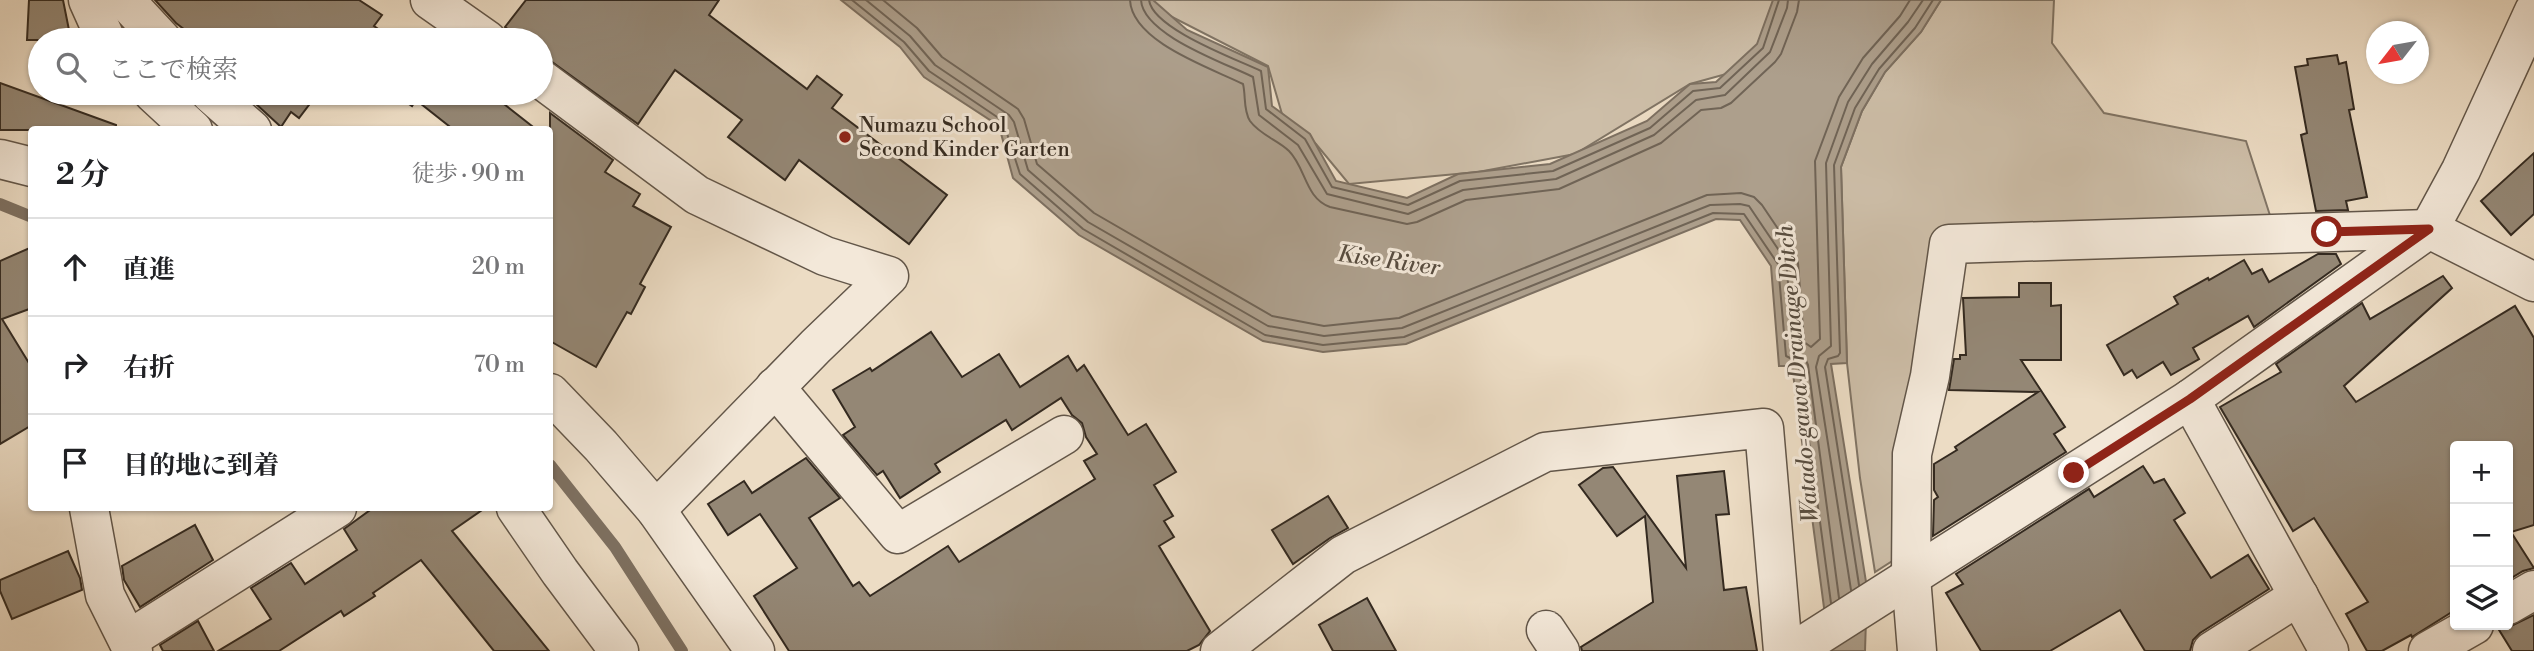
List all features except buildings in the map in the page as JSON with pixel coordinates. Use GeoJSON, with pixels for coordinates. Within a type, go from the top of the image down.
{"type":"FeatureCollection","features":[{"type":"Feature","properties":{"kind":"street"},"geometry":{"type":"LineString","coordinates":[[88,0],[101,28]]}},
{"type":"Feature","properties":{"kind":"street"},"geometry":{"type":"LineString","coordinates":[[125,0],[151,28]]}},
{"type":"Feature","properties":{"kind":"street"},"geometry":{"type":"LineString","coordinates":[[430,0],[470,28]]}},
{"type":"Feature","properties":{"kind":"street"},"geometry":{"type":"LineString","coordinates":[[1794,651],[2190,399],[2429,229],[2461,170],[2534,11]]}},
{"type":"Feature","properties":{"kind":"street"},"geometry":{"type":"LineString","coordinates":[[553,88],[697,195],[825,256],[889,276],[775,387],[656,510]]}},
{"type":"Feature","properties":{"kind":"street"},"geometry":{"type":"LineString","coordinates":[[166,105],[189,126]]}},
{"type":"Feature","properties":{"kind":"street"},"geometry":{"type":"LineString","coordinates":[[223,105],[247,126]]}},
{"type":"Feature","properties":{"kind":"street"},"geometry":{"type":"LineString","coordinates":[[0,159],[28,166]]}},
{"type":"Feature","properties":{"kind":"street"},"geometry":{"type":"LineString","coordinates":[[1917,651],[1912,577],[1912,454],[1930,376],[1949,244],[2429,229],[2534,282]]}},
{"type":"Feature","properties":{"kind":"street"},"geometry":{"type":"LineString","coordinates":[[775,387],[898,534],[1064,435]]}},
{"type":"Feature","properties":{"kind":"street"},"geometry":{"type":"LineString","coordinates":[[553,396],[601,446],[656,510],[755,651]]}},
{"type":"Feature","properties":{"kind":"street"},"geometry":{"type":"LineString","coordinates":[[2190,399],[2329,651]]}},
{"type":"Feature","properties":{"kind":"street"},"geometry":{"type":"LineString","coordinates":[[1220,651],[1343,555],[1545,452],[1764,428],[1783,651]]}},
{"type":"Feature","properties":{"kind":"street"},"geometry":{"type":"LineString","coordinates":[[90,511],[104,595],[131,646],[333,511]]}},
{"type":"Feature","properties":{"kind":"street"},"geometry":{"type":"LineString","coordinates":[[518,511],[618,651]]}},
{"type":"Feature","properties":{"kind":"street"},"geometry":{"type":"LineString","coordinates":[[2513,602],[2534,590]]}},
{"type":"Feature","properties":{"kind":"street"},"geometry":{"type":"LineString","coordinates":[[2212,651],[2299,596]]}},
{"type":"Feature","properties":{"kind":"street"},"geometry":{"type":"LineString","coordinates":[[2428,651],[2465,630]]}},
{"type":"Feature","properties":{"kind":"shaded area"},"geometry":{"type":"Polygon","coordinates":[[[1139,0],[1776,0],[1759,65],[1690,84],[1575,154],[1478,172],[1349,184],[1316,144],[1282,114],[1268,66],[1139,0]]]}},
{"type":"Feature","properties":{"kind":"shaded area"},"geometry":{"type":"Polygon","coordinates":[[[1941,0],[2054,0],[2052,43],[2104,113],[2246,141],[2276,234],[1949,244],[1911,549],[1875,572],[1860,478],[1847,363],[1841,167],[1862,111],[1885,72],[1921,32],[1941,0]]]}},
{"type":"Feature","properties":{"kind":"water"},"geometry":{"type":"Polygon","coordinates":[[[841,0],[1153,0],[1187,30],[1268,67],[1272,106],[1310,134],[1336,181],[1407,198],[1458,174],[1550,164],[1647,121],[1690,84],[1716,82],[1757,44],[1773,0],[1941,0],[1921,32],[1885,72],[1862,111],[1841,167],[1847,363],[1831,364],[1867,588],[1865,651],[1822,651],[1825,615],[1792,366],[1779,366],[1771,266],[1740,220],[1716,219],[1406,344],[1323,352],[1263,341],[1079,235],[1013,178],[999,126],[924,77],[900,47],[841,0]]]}},
{"type":"Feature","properties":{"kind":"waterway"},"geometry":{"type":"LineString","coordinates":[[0,204],[28,215]]}},
{"type":"Feature","properties":{"kind":"waterway"},"geometry":{"type":"LineString","coordinates":[[553,469],[615,547],[682,651]]}},
{"type":"Feature","properties":{"kind":"place","name":"Numazu School Second Kinder Garten"},"geometry":{"type":"Point","coordinates":[845,137]}},
{"type":"Feature","properties":{"kind":"route"},"geometry":{"type":"LineString","coordinates":[[2074,473],[2190,399],[2429,229],[2327,232]]}},
{"type":"Feature","properties":{"kind":"water label","name":"Kise River"},"geometry":{"type":"Point","coordinates":[1389,260]}},
{"type":"Feature","properties":{"kind":"water label","name":"Watado-gawa Drainage Ditch"},"geometry":{"type":"Point","coordinates":[1797,374]}}]}
